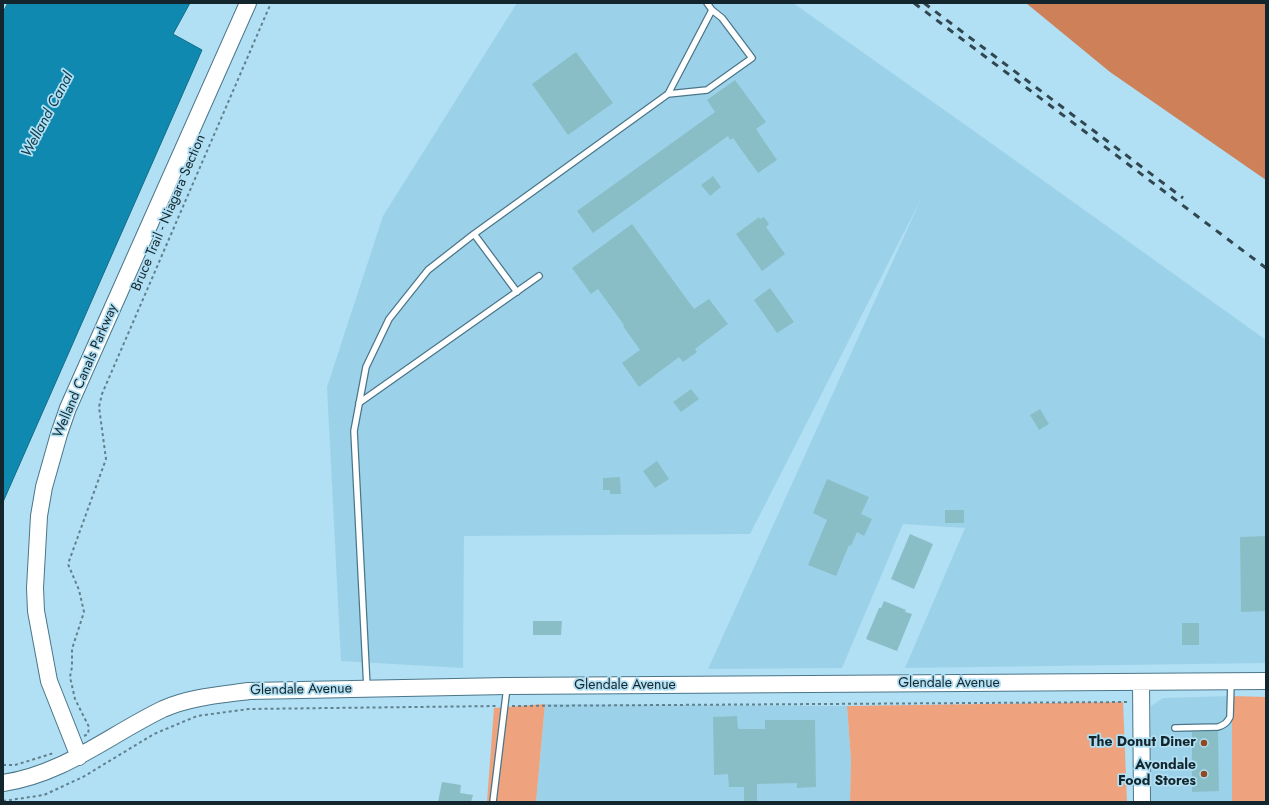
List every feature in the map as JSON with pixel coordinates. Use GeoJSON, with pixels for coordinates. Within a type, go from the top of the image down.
{"type":"FeatureCollection","features":[{"type":"Feature","properties":{"kind":"main road","name":"Welland Canals Parkway"},"geometry":{"type":"LineString","coordinates":[[76,750],[49,681],[36,611],[35,567],[38,516],[44,487],[68,408],[248,3]]}},
{"type":"Feature","properties":{"kind":"main road","name":"Glendale Avenue"},"geometry":{"type":"LineString","coordinates":[[3,782],[40,774],[76,750],[121,732],[164,709],[184,701],[207,696],[249,691],[507,686],[1266,681]]}},
{"type":"Feature","properties":{"kind":"main road"},"geometry":{"type":"LineString","coordinates":[[1141,683],[1142,802]]}},
{"type":"Feature","properties":{"kind":"lane"},"geometry":{"type":"LineString","coordinates":[[668,94],[707,90],[752,58],[722,18],[712,10],[707,3]]}},
{"type":"Feature","properties":{"kind":"lane"},"geometry":{"type":"LineString","coordinates":[[368,688],[354,431],[366,367],[389,319],[428,270],[474,234],[668,94],[712,10]]}},
{"type":"Feature","properties":{"kind":"lane"},"geometry":{"type":"LineString","coordinates":[[474,234],[517,292]]}},
{"type":"Feature","properties":{"kind":"lane"},"geometry":{"type":"LineString","coordinates":[[359,403],[539,276]]}},
{"type":"Feature","properties":{"kind":"lane"},"geometry":{"type":"LineString","coordinates":[[1175,728],[1218,727],[1228,722],[1230,717],[1231,681]]}},
{"type":"Feature","properties":{"kind":"lane"},"geometry":{"type":"LineString","coordinates":[[493,802],[507,686]]}},
{"type":"Feature","properties":{"kind":"path","name":"Bruce Trail - Niagara Section"},"geometry":{"type":"LineString","coordinates":[[76,750],[88,734],[89,727],[75,699],[70,677],[72,667],[72,650],[84,612],[79,590],[68,564],[106,459],[99,407],[102,394],[271,3]]}},
{"type":"Feature","properties":{"kind":"path"},"geometry":{"type":"LineString","coordinates":[[3,801],[44,795],[82,777],[154,734],[197,716],[249,709],[1141,702]]}},
{"type":"Feature","properties":{"kind":"path"},"geometry":{"type":"LineString","coordinates":[[3,765],[15,765],[54,752]]}},
{"type":"Feature","properties":{"kind":"shaded area"},"geometry":{"type":"Polygon","coordinates":[[[517,3],[793,3],[1266,340],[1266,663],[905,668],[965,528],[903,524],[842,668],[708,669],[921,199],[750,534],[464,536],[463,668],[341,661],[327,387],[383,216],[517,3]]]}},
{"type":"Feature","properties":{"kind":"shaded area"},"geometry":{"type":"Polygon","coordinates":[[[1026,3],[1266,3],[1266,180],[1110,72],[1026,3]]]}},
{"type":"Feature","properties":{"kind":"shaded area"},"geometry":{"type":"Polygon","coordinates":[[[1232,696],[1232,802],[1150,802],[1151,706],[1163,698],[1232,696]]]}},
{"type":"Feature","properties":{"kind":"shaded area"},"geometry":{"type":"Polygon","coordinates":[[[1232,696],[1266,697],[1266,802],[1232,802],[1232,696]]]}},
{"type":"Feature","properties":{"kind":"shaded area"},"geometry":{"type":"Polygon","coordinates":[[[1123,702],[1127,802],[850,802],[851,760],[847,706],[1123,702]]]}},
{"type":"Feature","properties":{"kind":"shaded area"},"geometry":{"type":"Polygon","coordinates":[[[545,704],[847,706],[851,760],[850,802],[536,802],[545,704]]]}},
{"type":"Feature","properties":{"kind":"shaded area"},"geometry":{"type":"Polygon","coordinates":[[[545,704],[536,802],[487,802],[494,708],[545,704]]]}},
{"type":"Feature","properties":{"kind":"water","name":"Welland Canal"},"geometry":{"type":"Polygon","coordinates":[[[8,3],[190,3],[173,34],[202,50],[3,502],[3,13],[8,3]]]}},
{"type":"Feature","properties":{"kind":"building"},"geometry":{"type":"Polygon","coordinates":[[[576,52],[613,103],[568,135],[532,84],[576,52]]]}},
{"type":"Feature","properties":{"kind":"building"},"geometry":{"type":"Polygon","coordinates":[[[735,80],[766,122],[756,129],[777,160],[758,173],[733,138],[730,140],[728,136],[593,233],[577,211],[715,112],[707,100],[735,80]]]}},
{"type":"Feature","properties":{"kind":"building"},"geometry":{"type":"Polygon","coordinates":[[[713,176],[721,187],[710,196],[701,185],[713,176]]]}},
{"type":"Feature","properties":{"kind":"building"},"geometry":{"type":"Polygon","coordinates":[[[759,217],[760,219],[764,217],[769,224],[766,227],[785,254],[762,271],[736,234],[759,217]]]}},
{"type":"Feature","properties":{"kind":"building"},"geometry":{"type":"Polygon","coordinates":[[[632,224],[694,309],[709,299],[728,324],[695,349],[697,352],[683,362],[679,357],[639,387],[622,363],[640,350],[598,289],[591,294],[572,268],[632,224]]]}},
{"type":"Feature","properties":{"kind":"building"},"geometry":{"type":"Polygon","coordinates":[[[770,288],[794,322],[777,333],[754,300],[770,288]]]}},
{"type":"Feature","properties":{"kind":"building"},"geometry":{"type":"Polygon","coordinates":[[[691,389],[699,399],[681,412],[673,402],[691,389]]]}},
{"type":"Feature","properties":{"kind":"building"},"geometry":{"type":"Polygon","coordinates":[[[1040,409],[1049,424],[1039,430],[1030,415],[1040,409]]]}},
{"type":"Feature","properties":{"kind":"building"},"geometry":{"type":"Polygon","coordinates":[[[657,461],[669,479],[655,488],[643,471],[657,461]]]}},
{"type":"Feature","properties":{"kind":"building"},"geometry":{"type":"Polygon","coordinates":[[[620,477],[621,494],[610,494],[610,490],[603,490],[603,478],[620,477]]]}},
{"type":"Feature","properties":{"kind":"building"},"geometry":{"type":"Polygon","coordinates":[[[827,479],[869,497],[861,514],[872,519],[864,536],[857,532],[851,546],[849,545],[836,576],[808,565],[827,520],[813,513],[827,479]]]}},
{"type":"Feature","properties":{"kind":"building"},"geometry":{"type":"Polygon","coordinates":[[[945,510],[964,510],[964,523],[945,523],[945,510]]]}},
{"type":"Feature","properties":{"kind":"building"},"geometry":{"type":"Polygon","coordinates":[[[910,534],[933,544],[914,589],[891,579],[910,534]]]}},
{"type":"Feature","properties":{"kind":"building"},"geometry":{"type":"Polygon","coordinates":[[[1266,536],[1266,611],[1241,612],[1240,537],[1266,536]]]}},
{"type":"Feature","properties":{"kind":"building"},"geometry":{"type":"Polygon","coordinates":[[[884,601],[912,614],[897,651],[866,639],[879,608],[881,608],[884,601]]]}},
{"type":"Feature","properties":{"kind":"building"},"geometry":{"type":"Polygon","coordinates":[[[533,621],[562,621],[561,635],[533,635],[533,621]]]}},
{"type":"Feature","properties":{"kind":"building"},"geometry":{"type":"Polygon","coordinates":[[[1182,623],[1199,623],[1199,645],[1182,645],[1182,623]]]}},
{"type":"Feature","properties":{"kind":"building"},"geometry":{"type":"Polygon","coordinates":[[[737,716],[738,729],[765,729],[765,720],[815,720],[816,787],[797,788],[797,783],[757,784],[757,802],[744,802],[744,787],[729,787],[728,774],[714,775],[713,717],[737,716]]]}},
{"type":"Feature","properties":{"kind":"building"},"geometry":{"type":"Polygon","coordinates":[[[1218,731],[1219,791],[1192,792],[1192,732],[1218,731]]]}},
{"type":"Feature","properties":{"kind":"building"},"geometry":{"type":"Polygon","coordinates":[[[442,782],[461,785],[460,793],[473,795],[471,802],[438,802],[442,782]]]}},
{"type":"Feature","properties":{"kind":"railway"},"geometry":{"type":"LineString","coordinates":[[914,3],[1266,268]]}},
{"type":"Feature","properties":{"kind":"railway"},"geometry":{"type":"LineString","coordinates":[[924,3],[1183,198]]}},
{"type":"Feature","properties":{"kind":"place","name":"The Donut Diner"},"geometry":{"type":"Point","coordinates":[1204,743]}},
{"type":"Feature","properties":{"kind":"place","name":"Avondale Food Stores"},"geometry":{"type":"Point","coordinates":[1204,774]}}]}
